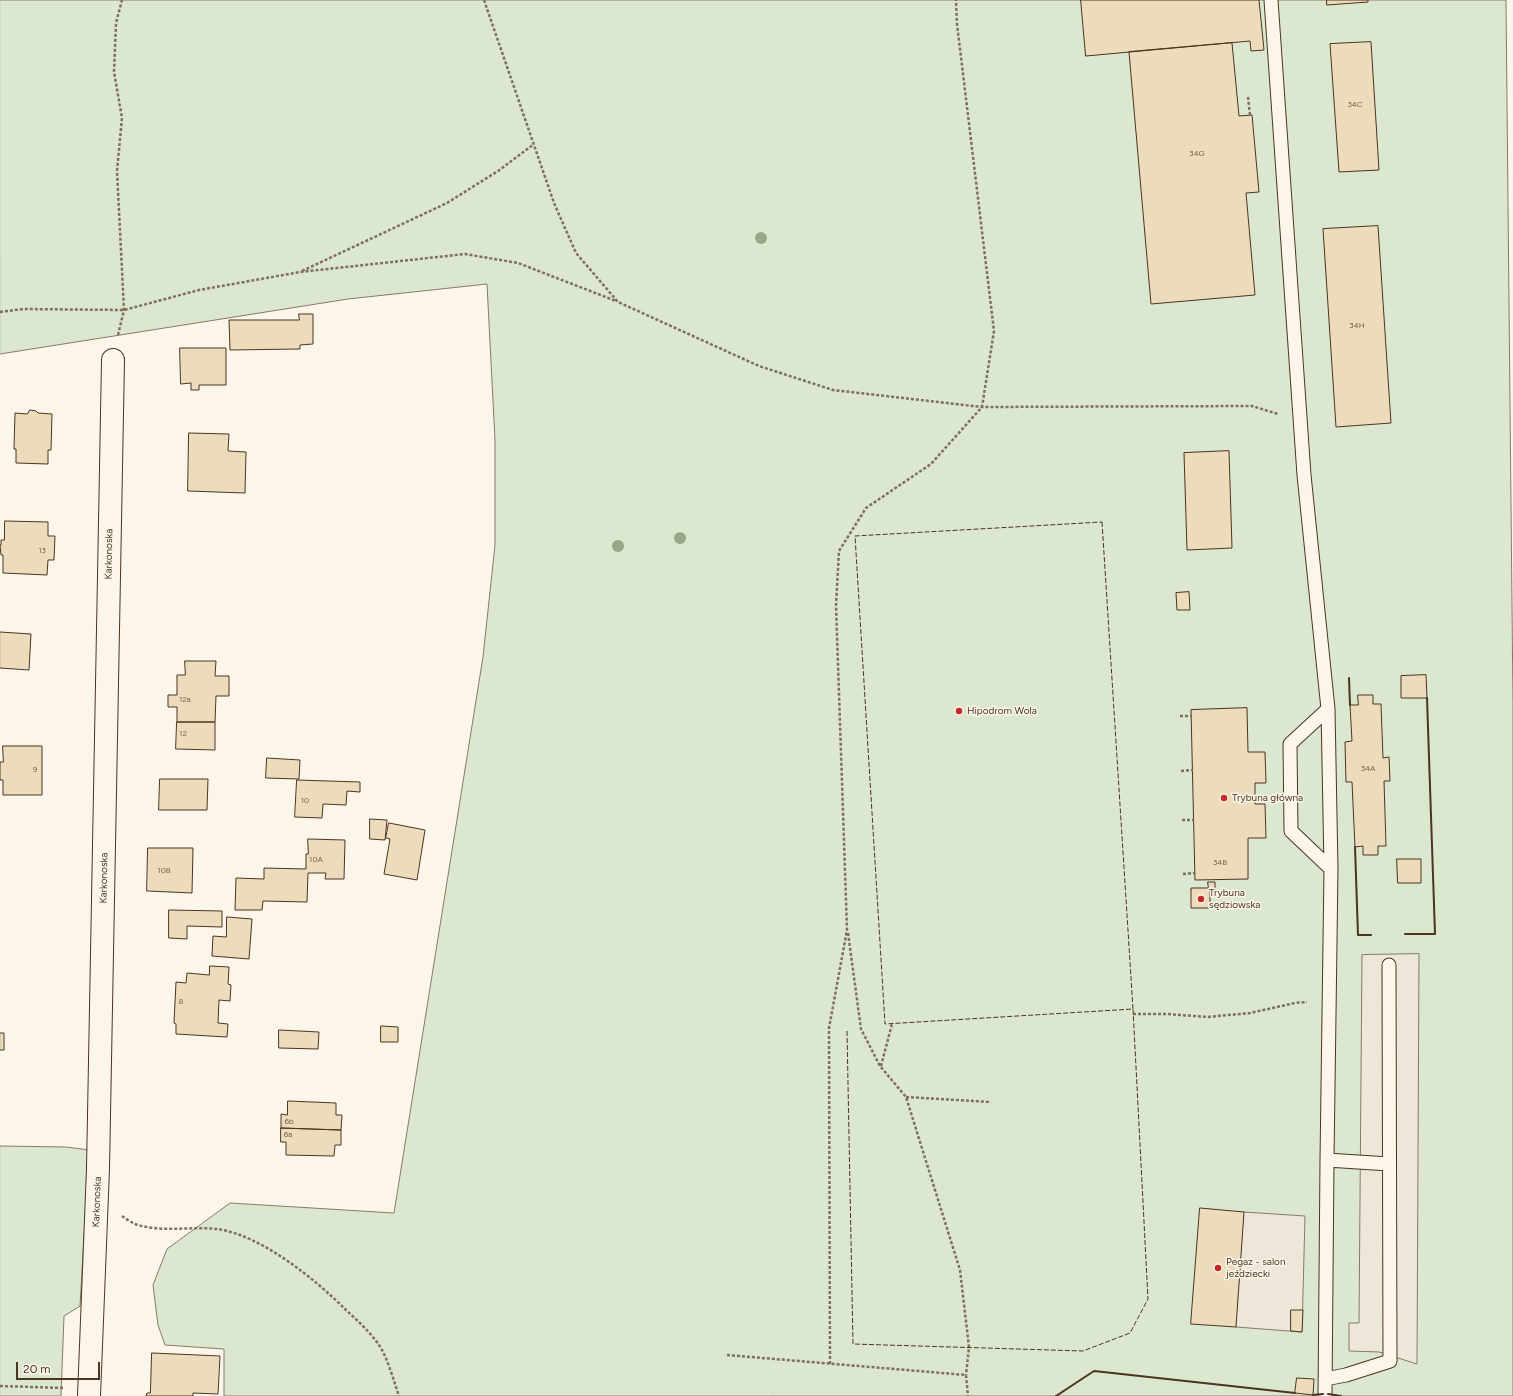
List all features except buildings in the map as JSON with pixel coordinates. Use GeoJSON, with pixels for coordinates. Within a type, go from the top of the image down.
{"type":"FeatureCollection","features":[{"type":"Feature","properties":{"kind":"street","name":"Karkonoska"},"geometry":{"type":"LineString","coordinates":[[89,1392],[98,1195],[113,360]]}},
{"type":"Feature","properties":{"kind":"lane"},"geometry":{"type":"LineString","coordinates":[[1271,0],[1304,475],[1328,709],[1331,869],[1325,1396]]}},
{"type":"Feature","properties":{"kind":"lane"},"geometry":{"type":"LineString","coordinates":[[1328,709],[1290,744],[1291,831],[1331,869]]}},
{"type":"Feature","properties":{"kind":"lane"},"geometry":{"type":"LineString","coordinates":[[1325,1379],[1346,1375],[1390,1361],[1389,965]]}},
{"type":"Feature","properties":{"kind":"lane"},"geometry":{"type":"LineString","coordinates":[[1327,1160],[1389,1164]]}},
{"type":"Feature","properties":{"kind":"path"},"geometry":{"type":"LineString","coordinates":[[113,360],[124,310],[117,172],[122,118],[114,72],[116,23],[122,0]]}},
{"type":"Feature","properties":{"kind":"path"},"geometry":{"type":"LineString","coordinates":[[484,0],[554,203],[576,253],[618,302]]}},
{"type":"Feature","properties":{"kind":"path"},"geometry":{"type":"LineString","coordinates":[[956,0],[957,24],[994,331],[982,407],[931,464],[866,508],[839,551],[836,605],[848,930],[861,1029],[880,1066],[906,1097],[960,1270],[969,1347],[966,1375],[968,1396]]}},
{"type":"Feature","properties":{"kind":"path"},"geometry":{"type":"LineString","coordinates":[[1248,97],[1250,115]]}},
{"type":"Feature","properties":{"kind":"path"},"geometry":{"type":"LineString","coordinates":[[300,272],[447,203],[498,171],[534,143]]}},
{"type":"Feature","properties":{"kind":"path"},"geometry":{"type":"LineString","coordinates":[[0,312],[23,309],[124,310],[199,290],[300,272],[465,254],[518,263],[618,302],[759,366],[833,390],[982,407],[1252,406],[1300,420]]}},
{"type":"Feature","properties":{"kind":"path"},"geometry":{"type":"LineString","coordinates":[[1180,716],[1192,716]]}},
{"type":"Feature","properties":{"kind":"path"},"geometry":{"type":"LineString","coordinates":[[1181,771],[1193,770]]}},
{"type":"Feature","properties":{"kind":"path"},"geometry":{"type":"LineString","coordinates":[[1182,820],[1194,820]]}},
{"type":"Feature","properties":{"kind":"path"},"geometry":{"type":"LineString","coordinates":[[1183,874],[1195,873]]}},
{"type":"Feature","properties":{"kind":"path"},"geometry":{"type":"LineString","coordinates":[[830,1364],[828,1028],[848,930]]}},
{"type":"Feature","properties":{"kind":"path"},"geometry":{"type":"LineString","coordinates":[[1134,1014],[1167,1014],[1208,1017],[1250,1012],[1295,1003],[1330,1000]]}},
{"type":"Feature","properties":{"kind":"path"},"geometry":{"type":"LineString","coordinates":[[880,1066],[892,1024]]}},
{"type":"Feature","properties":{"kind":"path"},"geometry":{"type":"LineString","coordinates":[[906,1097],[991,1102]]}},
{"type":"Feature","properties":{"kind":"path"},"geometry":{"type":"LineString","coordinates":[[98,1195],[114,1212],[135,1224],[160,1229],[218,1229],[246,1237],[294,1266],[323,1287],[368,1330],[380,1347],[399,1396]]}},
{"type":"Feature","properties":{"kind":"path"},"geometry":{"type":"LineString","coordinates":[[727,1355],[966,1375]]}},
{"type":"Feature","properties":{"kind":"path"},"geometry":{"type":"LineString","coordinates":[[0,1386],[89,1392]]}},
{"type":"Feature","properties":{"kind":"green space","name":"Hipodrom Wola"},"geometry":{"type":"Polygon","coordinates":[[[0,0],[1506,0],[1513,706],[1513,1396],[1341,1396],[1325,1393],[1313,1396],[224,1396],[224,1349],[165,1345],[158,1325],[153,1285],[167,1249],[230,1203],[394,1213],[483,657],[495,545],[495,440],[487,284],[348,299],[0,354],[0,0]]]}},
{"type":"Feature","properties":{"kind":"green space"},"geometry":{"type":"Polygon","coordinates":[[[0,1146],[66,1147],[89,1150],[80,1306],[64,1316],[61,1396],[0,1396],[0,1146]]]}},
{"type":"Feature","properties":{"kind":"shaded area"},"geometry":{"type":"Polygon","coordinates":[[[1419,954],[1417,1364],[1379,1352],[1349,1351],[1349,1323],[1359,1323],[1362,955],[1419,954]]]}},
{"type":"Feature","properties":{"kind":"shaded area"},"geometry":{"type":"Polygon","coordinates":[[[1244,1212],[1305,1216],[1302,1332],[1236,1327],[1244,1212]]]}},
{"type":"Feature","properties":{"kind":"fence"},"geometry":{"type":"LineString","coordinates":[[1102,522],[1133,1009],[885,1024],[855,536],[1102,522]]}},
{"type":"Feature","properties":{"kind":"fence"},"geometry":{"type":"LineString","coordinates":[[847,1031],[853,1344],[1083,1351],[1130,1333],[1148,1299],[1133,1009]]}},
{"type":"Feature","properties":{"kind":"wall"},"geometry":{"type":"LineString","coordinates":[[1349,678],[1350,705]]}},
{"type":"Feature","properties":{"kind":"wall"},"geometry":{"type":"LineString","coordinates":[[1405,934],[1435,934],[1427,698]]}},
{"type":"Feature","properties":{"kind":"wall"},"geometry":{"type":"LineString","coordinates":[[1355,847],[1358,935],[1371,935]]}},
{"type":"Feature","properties":{"kind":"wall"},"geometry":{"type":"LineString","coordinates":[[1056,1396],[1094,1371],[1295,1393]]}},
{"type":"Feature","properties":{"kind":"wall"},"geometry":{"type":"LineString","coordinates":[[1313,1395],[1323,1394]]}},
{"type":"Feature","properties":{"kind":"wall"},"geometry":{"type":"LineString","coordinates":[[1328,1394],[1341,1396]]}},
{"type":"Feature","properties":{"kind":"place","name":"Hipodrom Wola"},"geometry":{"type":"Point","coordinates":[959,711]}},
{"type":"Feature","properties":{"kind":"place","name":"Trybuna główna"},"geometry":{"type":"Point","coordinates":[1224,798]}},
{"type":"Feature","properties":{"kind":"place","name":"Trybuna sędziowska"},"geometry":{"type":"Point","coordinates":[1201,899]}},
{"type":"Feature","properties":{"kind":"place","name":"Pegaz - salon jeździecki"},"geometry":{"type":"Point","coordinates":[1218,1268]}}]}
